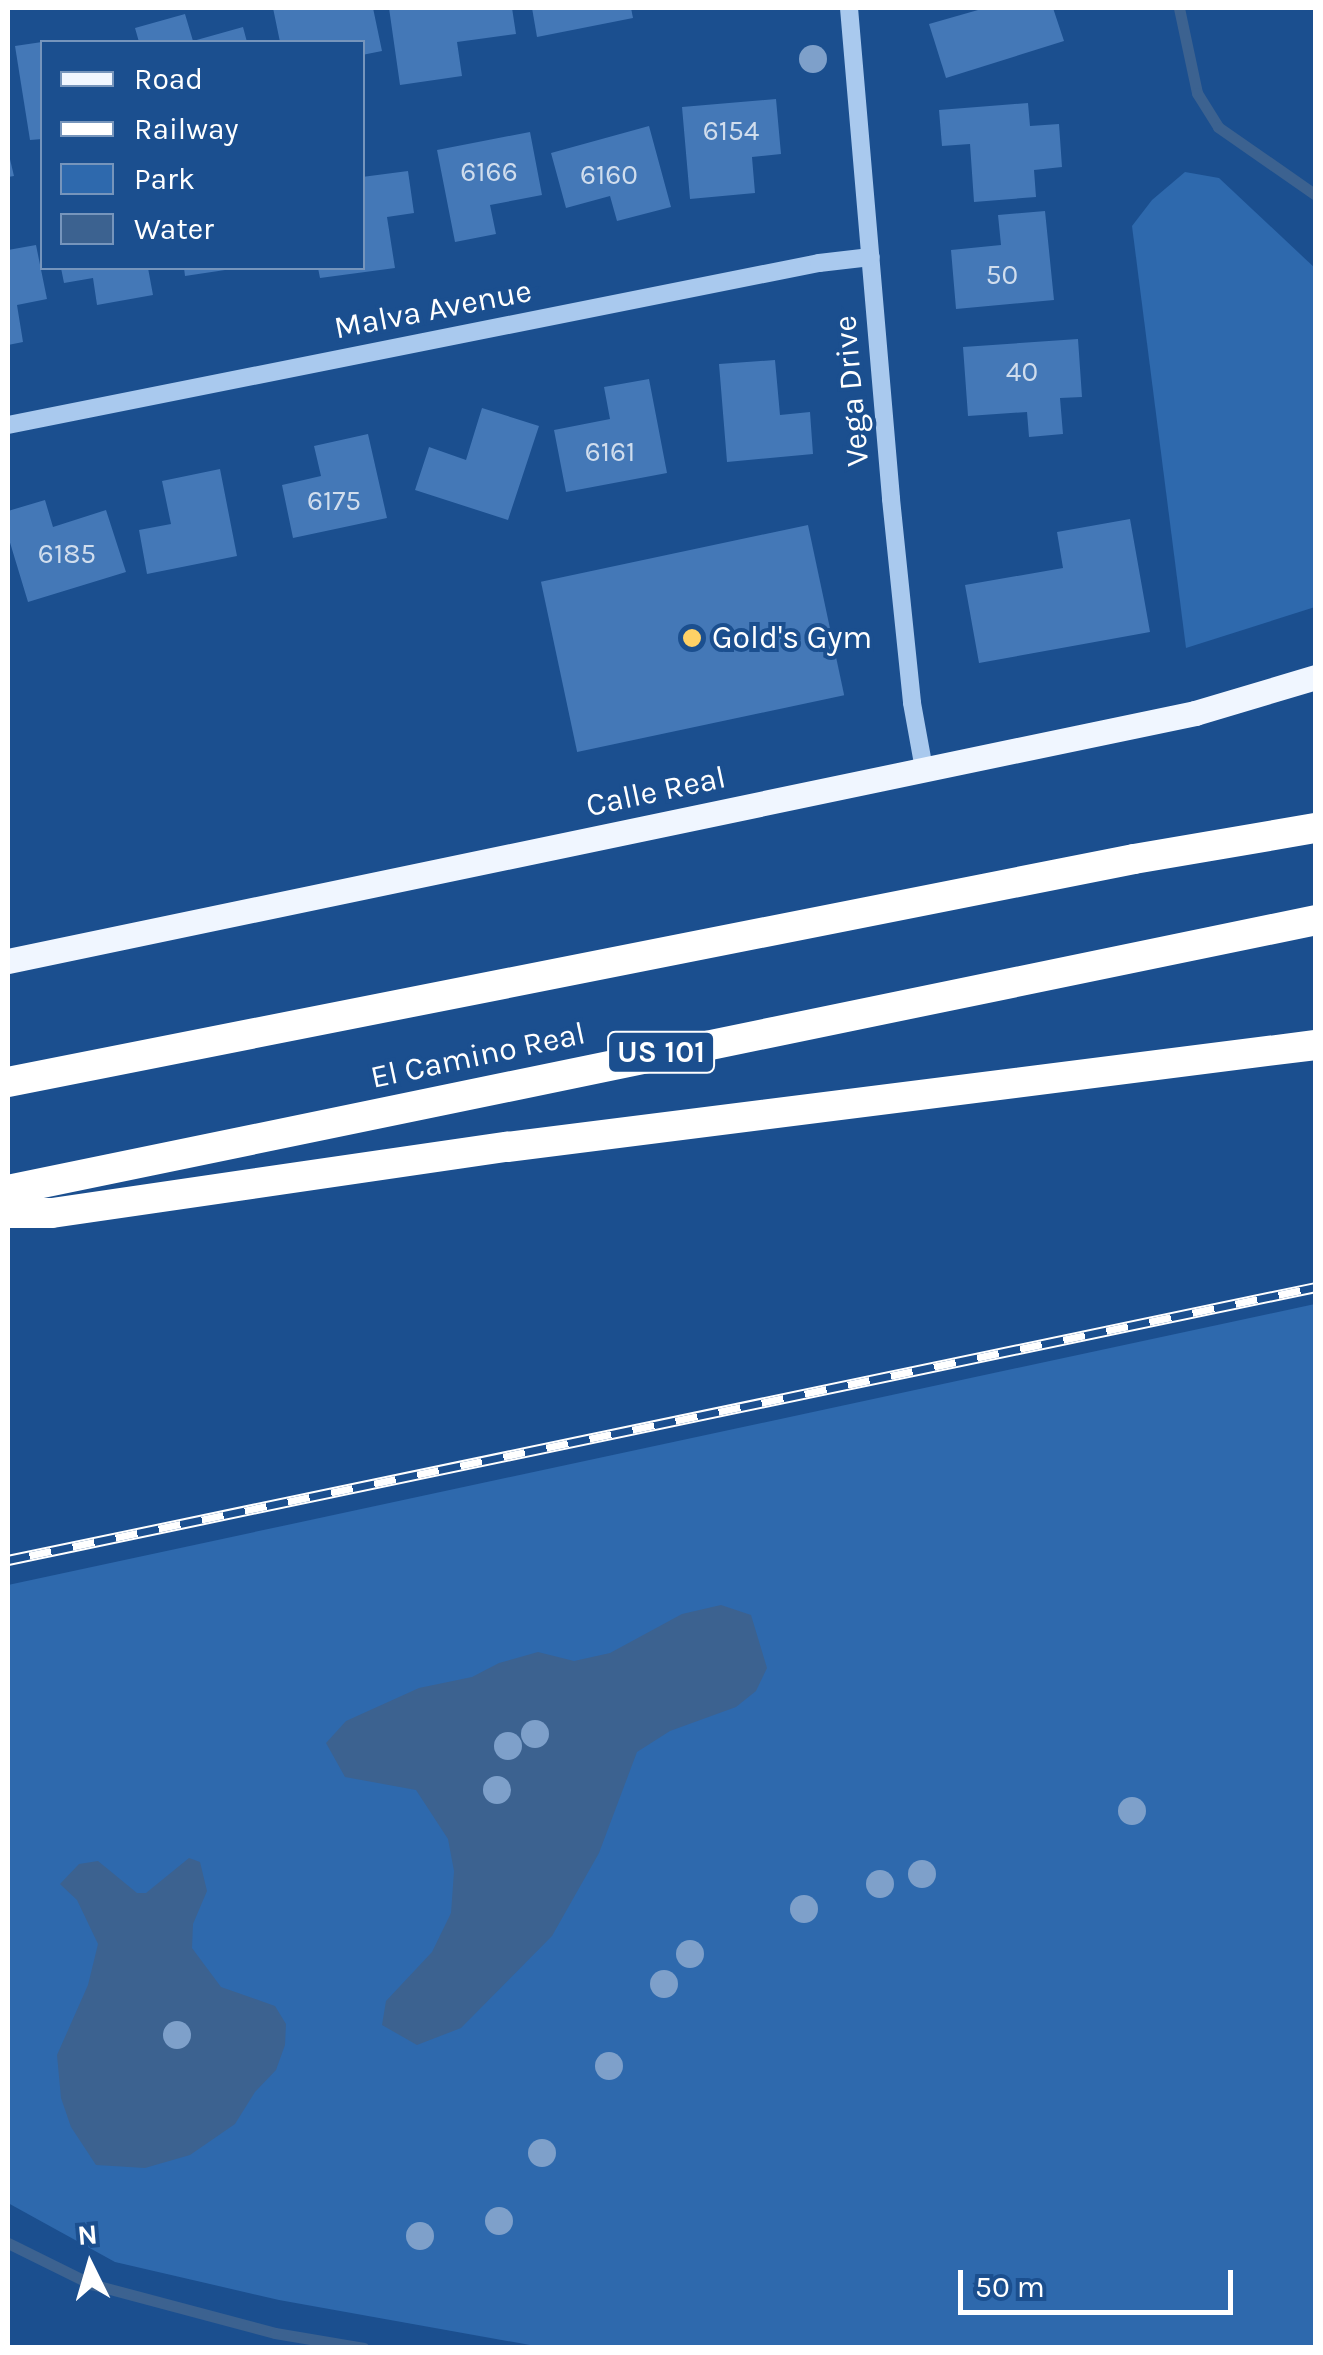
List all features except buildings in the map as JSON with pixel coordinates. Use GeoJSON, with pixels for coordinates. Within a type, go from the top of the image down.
{"type":"FeatureCollection","features":[{"type":"Feature","properties":{"kind":"highway","name":"El Camino Real"},"geometry":{"type":"LineString","coordinates":[[8,1082],[1134,859],[1316,828]]}},
{"type":"Feature","properties":{"kind":"highway","name":"El Camino Real"},"geometry":{"type":"LineString","coordinates":[[8,1190],[1316,920]]}},
{"type":"Feature","properties":{"kind":"highway"},"geometry":{"type":"LineString","coordinates":[[8,1212],[52,1214],[507,1146],[1316,1045]]}},
{"type":"Feature","properties":{"kind":"main road","name":"Calle Real"},"geometry":{"type":"LineString","coordinates":[[8,961],[1194,713],[1316,677]]}},
{"type":"Feature","properties":{"kind":"street","name":"Vega Drive"},"geometry":{"type":"LineString","coordinates":[[849,8],[891,498],[912,703],[924,769]]}},
{"type":"Feature","properties":{"kind":"street","name":"Malva Avenue"},"geometry":{"type":"LineString","coordinates":[[8,426],[819,263],[871,257]]}},
{"type":"Feature","properties":{"kind":"green space"},"geometry":{"type":"Polygon","coordinates":[[[1185,172],[1219,178],[1316,269],[1315,607],[1186,648],[1132,226],[1152,200],[1185,172]]]}},
{"type":"Feature","properties":{"kind":"green space"},"geometry":{"type":"Polygon","coordinates":[[[1315,1304],[1315,2347],[541,2347],[279,2300],[115,2262],[8,2203],[8,1585],[1315,1304]]]}},
{"type":"Feature","properties":{"kind":"water"},"geometry":{"type":"Polygon","coordinates":[[[721,1605],[751,1615],[767,1668],[756,1691],[736,1707],[670,1731],[637,1752],[599,1853],[552,1936],[461,2028],[417,2045],[382,2025],[386,2001],[432,1952],[451,1913],[454,1871],[448,1839],[416,1790],[345,1777],[326,1743],[346,1721],[419,1688],[472,1677],[499,1663],[538,1652],[574,1661],[610,1653],[682,1614],[721,1605]]]}},
{"type":"Feature","properties":{"kind":"water"},"geometry":{"type":"Polygon","coordinates":[[[189,1858],[200,1862],[207,1891],[193,1924],[192,1948],[221,1987],[275,2006],[286,2024],[285,2045],[276,2070],[255,2092],[235,2124],[190,2155],[145,2168],[96,2165],[71,2127],[61,2098],[57,2055],[88,1985],[98,1944],[77,1900],[60,1884],[79,1864],[98,1861],[137,1893],[146,1893],[189,1858]]]}},
{"type":"Feature","properties":{"kind":"waterway"},"geometry":{"type":"LineString","coordinates":[[1179,8],[1197,93],[1218,127],[1316,195]]}},
{"type":"Feature","properties":{"kind":"waterway"},"geometry":{"type":"LineString","coordinates":[[8,2243],[91,2284],[275,2333],[364,2348]]}},
{"type":"Feature","properties":{"kind":"railway"},"geometry":{"type":"LineString","coordinates":[[8,1560],[1316,1287]]}},
{"type":"Feature","properties":{"kind":"place","name":"Gold's Gym"},"geometry":{"type":"Point","coordinates":[692,638]}}]}
